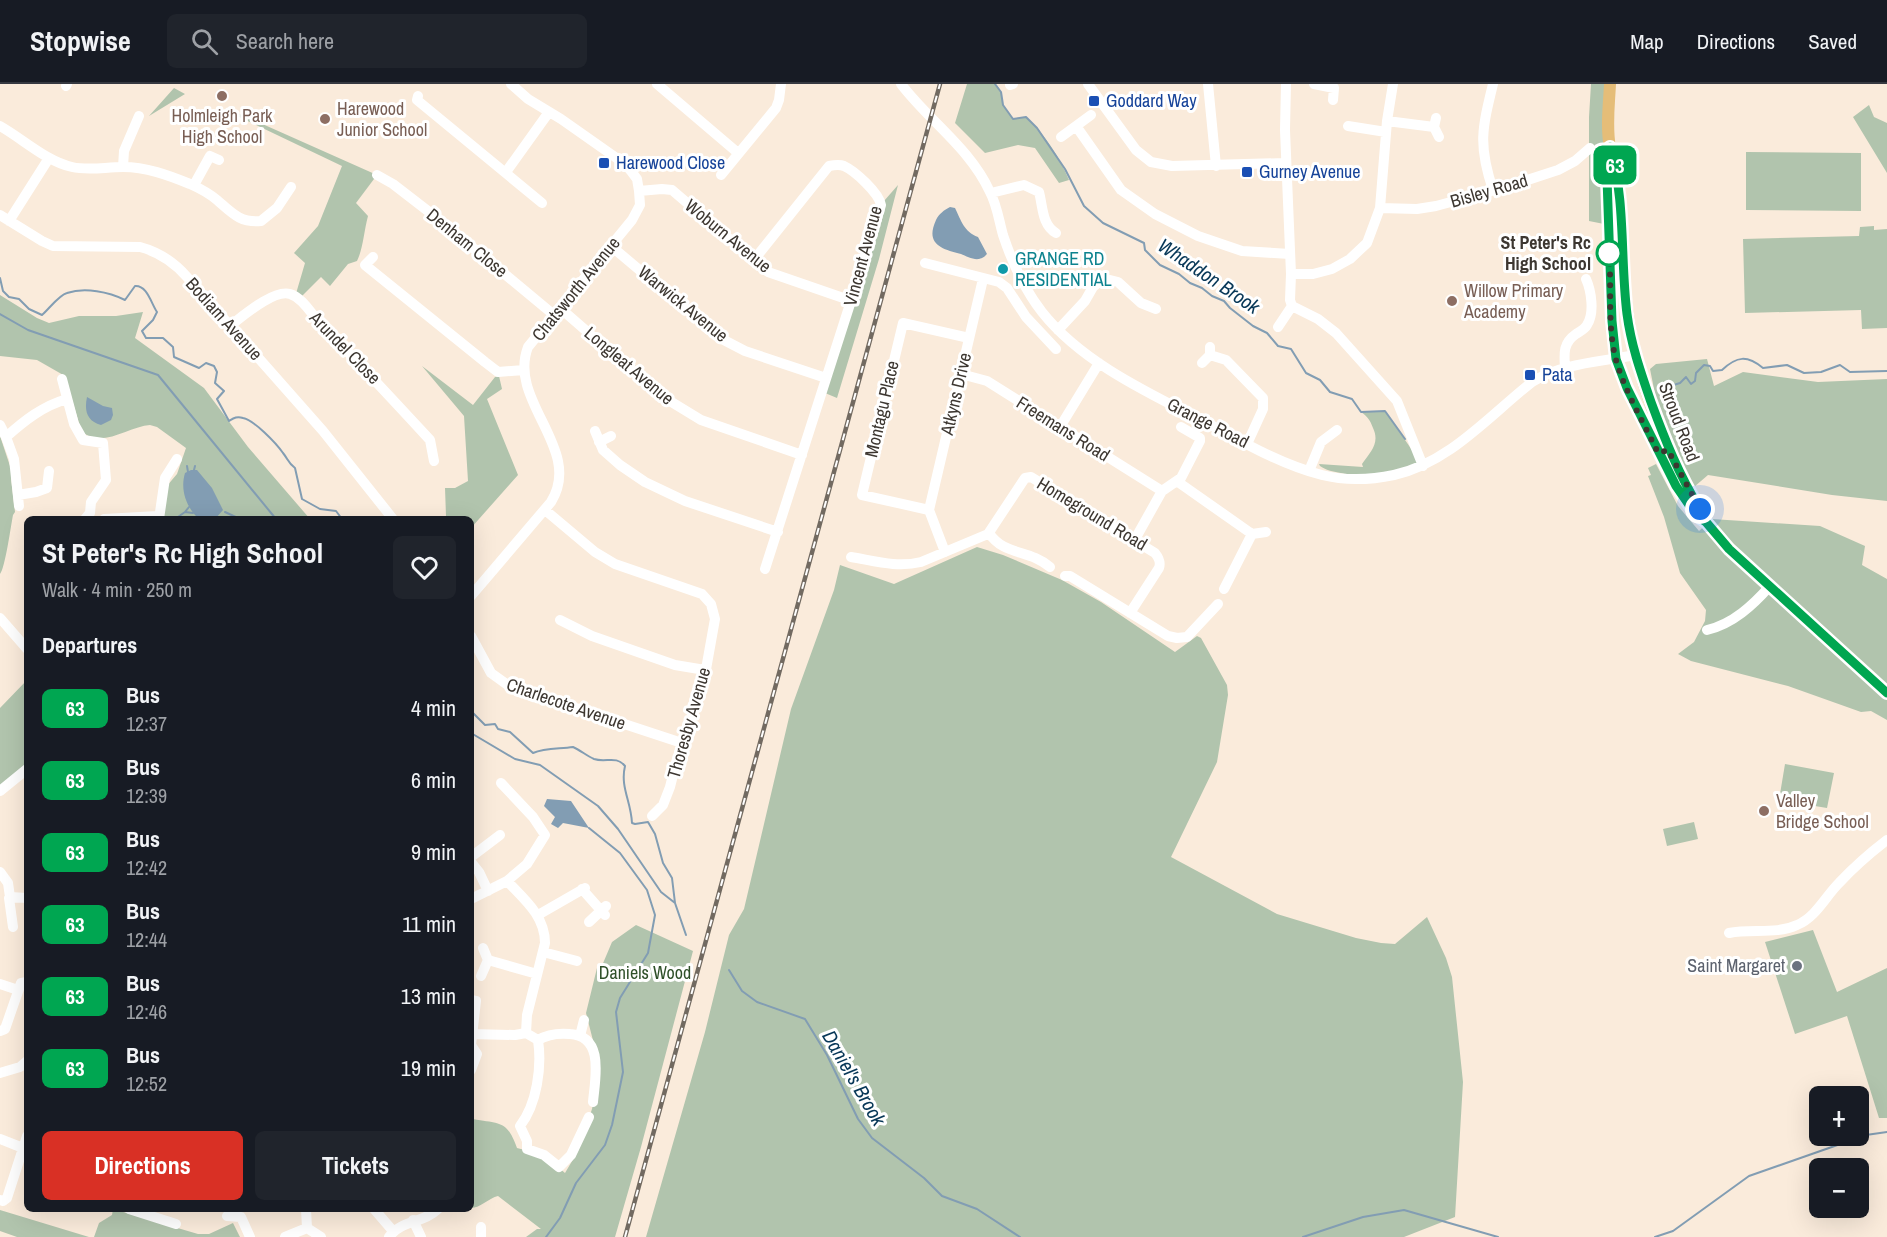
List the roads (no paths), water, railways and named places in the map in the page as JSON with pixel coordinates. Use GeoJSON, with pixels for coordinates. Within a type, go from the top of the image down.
{"type":"FeatureCollection","features":[{"type":"Feature","properties":{"kind":"main road","name":"Stroud Road"},"geometry":{"type":"LineString","coordinates":[[1610,84],[1608,122],[1610,147],[1607,178],[1612,321],[1616,359],[1627,388],[1663,452]]}},
{"type":"Feature","properties":{"kind":"main road","name":"Stroud Road"},"geometry":{"type":"LineString","coordinates":[[1610,147],[1618,176],[1627,315],[1635,355],[1663,452],[1676,486],[1696,515],[1706,522],[1729,549],[1887,692]]}},
{"type":"Feature","properties":{"kind":"street"},"geometry":{"type":"LineString","coordinates":[[511,84],[528,99],[625,164],[637,179],[639,191]]}},
{"type":"Feature","properties":{"kind":"street"},"geometry":{"type":"LineString","coordinates":[[657,84],[738,153]]}},
{"type":"Feature","properties":{"kind":"street"},"geometry":{"type":"LineString","coordinates":[[721,175],[776,108],[781,84]]}},
{"type":"Feature","properties":{"kind":"street","name":"Grange Road"},"geometry":{"type":"LineString","coordinates":[[901,84],[913,101],[955,141],[973,164],[991,193],[1016,268],[1035,303],[1058,330],[1099,363],[1142,389],[1247,444],[1309,471],[1333,477],[1368,479],[1396,475],[1423,466],[1448,450],[1545,374],[1635,355]]}},
{"type":"Feature","properties":{"kind":"street"},"geometry":{"type":"LineString","coordinates":[[1208,84],[1216,166]]}},
{"type":"Feature","properties":{"kind":"street"},"geometry":{"type":"LineString","coordinates":[[1286,84],[1286,163],[1292,306],[1318,319],[1336,333],[1397,401],[1423,466]]}},
{"type":"Feature","properties":{"kind":"street"},"geometry":{"type":"LineString","coordinates":[[1314,84],[1334,88],[1333,100]]}},
{"type":"Feature","properties":{"kind":"street"},"geometry":{"type":"LineString","coordinates":[[1292,274],[1313,274],[1332,269],[1350,259],[1367,243],[1380,208],[1386,126],[1394,84]]}},
{"type":"Feature","properties":{"kind":"street"},"geometry":{"type":"LineString","coordinates":[[1493,84],[1485,116],[1483,152],[1493,190]]}},
{"type":"Feature","properties":{"kind":"street"},"geometry":{"type":"LineString","coordinates":[[1093,86],[1115,124],[1145,158],[1157,164],[1216,166],[1286,163]]}},
{"type":"Feature","properties":{"kind":"street"},"geometry":{"type":"LineString","coordinates":[[418,96],[417,100],[429,115],[506,172],[541,205],[550,194]]}},
{"type":"Feature","properties":{"kind":"street"},"geometry":{"type":"LineString","coordinates":[[506,172],[549,112]]}},
{"type":"Feature","properties":{"kind":"street"},"geometry":{"type":"LineString","coordinates":[[1060,137],[1091,115]]}},
{"type":"Feature","properties":{"kind":"street"},"geometry":{"type":"LineString","coordinates":[[123,167],[124,150],[140,116]]}},
{"type":"Feature","properties":{"kind":"street"},"geometry":{"type":"LineString","coordinates":[[0,126],[48,158],[70,167],[87,170],[123,167],[155,171],[194,186],[241,220],[261,221],[277,208],[291,187]]}},
{"type":"Feature","properties":{"kind":"street"},"geometry":{"type":"LineString","coordinates":[[1076,126],[1121,190],[1155,214],[1198,236],[1242,251],[1290,254]]}},
{"type":"Feature","properties":{"kind":"street"},"geometry":{"type":"LineString","coordinates":[[1348,126],[1436,127]]}},
{"type":"Feature","properties":{"kind":"street","name":"Bisley Road"},"geometry":{"type":"LineString","coordinates":[[1380,208],[1417,209],[1436,206],[1493,190],[1558,170],[1575,161],[1590,147]]}},
{"type":"Feature","properties":{"kind":"street"},"geometry":{"type":"LineString","coordinates":[[194,186],[210,156],[219,160]]}},
{"type":"Feature","properties":{"kind":"street"},"geometry":{"type":"LineString","coordinates":[[4,218],[48,158]]}},
{"type":"Feature","properties":{"kind":"street","name":"Vincent Avenue"},"geometry":{"type":"LineString","coordinates":[[753,261],[824,171],[834,165],[844,166],[876,193],[881,205],[765,569]]}},
{"type":"Feature","properties":{"kind":"street","name":"Denham Close"},"geometry":{"type":"LineString","coordinates":[[377,175],[393,184],[557,312]]}},
{"type":"Feature","properties":{"kind":"street"},"geometry":{"type":"LineString","coordinates":[[991,193],[1024,185],[1039,192],[1050,232]]}},
{"type":"Feature","properties":{"kind":"street","name":"Woburn Avenue"},"geometry":{"type":"LineString","coordinates":[[639,191],[672,190],[768,272],[852,301]]}},
{"type":"Feature","properties":{"kind":"street","name":"Chatsworth Avenue"},"geometry":{"type":"LineString","coordinates":[[524,370],[524,358],[528,347],[637,212],[640,205],[639,191]]}},
{"type":"Feature","properties":{"kind":"street","name":"Bodiam Avenue"},"geometry":{"type":"LineString","coordinates":[[4,218],[42,242],[54,246],[126,245],[153,250],[168,259],[182,271],[323,431],[391,516]]}},
{"type":"Feature","properties":{"kind":"street","name":"Warwick Avenue"},"geometry":{"type":"LineString","coordinates":[[611,246],[720,338],[745,351],[826,378]]}},
{"type":"Feature","properties":{"kind":"street"},"geometry":{"type":"LineString","coordinates":[[373,257],[365,265],[485,363],[498,372],[524,370],[528,388],[560,463],[561,476],[558,490],[545,510],[474,593]]}},
{"type":"Feature","properties":{"kind":"street"},"geometry":{"type":"LineString","coordinates":[[925,264],[999,282],[1006,288],[1026,317],[1056,349]]}},
{"type":"Feature","properties":{"kind":"street","name":"Atkyns Drive"},"geometry":{"type":"LineString","coordinates":[[929,510],[983,279]]}},
{"type":"Feature","properties":{"kind":"street"},"geometry":{"type":"LineString","coordinates":[[1565,368],[1565,346],[1571,338],[1587,326],[1590,317],[1591,290],[1586,279]]}},
{"type":"Feature","properties":{"kind":"street"},"geometry":{"type":"LineString","coordinates":[[1058,330],[1085,302],[1093,286],[1100,281],[1118,282],[1141,303],[1156,309]]}},
{"type":"Feature","properties":{"kind":"street","name":"Arundel Close"},"geometry":{"type":"LineString","coordinates":[[231,326],[271,297],[291,294],[303,303],[339,340],[430,440],[433,461]]}},
{"type":"Feature","properties":{"kind":"street"},"geometry":{"type":"LineString","coordinates":[[1278,327],[1292,306]]}},
{"type":"Feature","properties":{"kind":"street","name":"Longleat Avenue"},"geometry":{"type":"LineString","coordinates":[[557,312],[660,395],[677,406],[701,420],[802,455]]}},
{"type":"Feature","properties":{"kind":"street","name":"Montagu Place"},"geometry":{"type":"LineString","coordinates":[[929,510],[862,495],[903,323],[969,338]]}},
{"type":"Feature","properties":{"kind":"street"},"geometry":{"type":"LineString","coordinates":[[1207,355],[1226,360],[1263,398],[1263,409],[1247,444]]}},
{"type":"Feature","properties":{"kind":"street"},"geometry":{"type":"LineString","coordinates":[[1060,427],[1099,363]]}},
{"type":"Feature","properties":{"kind":"street","name":"Freemans Road"},"geometry":{"type":"LineString","coordinates":[[961,374],[987,381],[1162,491]]}},
{"type":"Feature","properties":{"kind":"street"},"geometry":{"type":"LineString","coordinates":[[62,379],[74,424],[83,440],[103,443],[106,480],[91,502],[88,516]]}},
{"type":"Feature","properties":{"kind":"street"},"geometry":{"type":"LineString","coordinates":[[6,437],[50,404],[67,399]]}},
{"type":"Feature","properties":{"kind":"street"},"geometry":{"type":"LineString","coordinates":[[0,425],[14,459],[19,501],[47,488],[49,471]]}},
{"type":"Feature","properties":{"kind":"street"},"geometry":{"type":"LineString","coordinates":[[1134,541],[1162,491],[1178,482],[1190,463],[1200,440],[1181,427]]}},
{"type":"Feature","properties":{"kind":"street"},"geometry":{"type":"LineString","coordinates":[[611,436],[597,436],[603,450],[645,483],[685,501],[778,532]]}},
{"type":"Feature","properties":{"kind":"street"},"geometry":{"type":"LineString","coordinates":[[1309,471],[1321,442],[1335,436]]}},
{"type":"Feature","properties":{"kind":"street"},"geometry":{"type":"LineString","coordinates":[[158,516],[165,478],[177,459]]}},
{"type":"Feature","properties":{"kind":"street","name":"Homeground Road"},"geometry":{"type":"LineString","coordinates":[[989,532],[1027,476],[1155,553],[1160,564],[1130,613]]}},
{"type":"Feature","properties":{"kind":"street"},"geometry":{"type":"LineString","coordinates":[[1178,482],[1252,534],[1266,532]]}},
{"type":"Feature","properties":{"kind":"street","name":"Thoresby Avenue"},"geometry":{"type":"LineString","coordinates":[[545,510],[595,552],[615,564],[702,594],[711,604],[715,619],[703,686],[663,805],[652,816]]}},
{"type":"Feature","properties":{"kind":"street"},"geometry":{"type":"LineString","coordinates":[[929,510],[945,552]]}},
{"type":"Feature","properties":{"kind":"street"},"geometry":{"type":"LineString","coordinates":[[851,557],[899,566],[921,562],[989,532],[1000,546],[1046,562]]}},
{"type":"Feature","properties":{"kind":"street"},"geometry":{"type":"LineString","coordinates":[[1223,589],[1252,534]]}},
{"type":"Feature","properties":{"kind":"street"},"geometry":{"type":"LineString","coordinates":[[1065,576],[1070,576],[1168,636],[1177,638],[1187,637],[1218,604]]}},
{"type":"Feature","properties":{"kind":"street"},"geometry":{"type":"LineString","coordinates":[[1707,630],[1717,628],[1738,616],[1758,600],[1770,586]]}},
{"type":"Feature","properties":{"kind":"street"},"geometry":{"type":"LineString","coordinates":[[0,619],[24,646]]}},
{"type":"Feature","properties":{"kind":"street"},"geometry":{"type":"LineString","coordinates":[[560,620],[592,636],[675,664],[705,670]]}},
{"type":"Feature","properties":{"kind":"street","name":"Charlecote Avenue"},"geometry":{"type":"LineString","coordinates":[[474,642],[490,673],[509,686],[682,743]]}},
{"type":"Feature","properties":{"kind":"street"},"geometry":{"type":"LineString","coordinates":[[0,791],[24,771]]}},
{"type":"Feature","properties":{"kind":"street"},"geometry":{"type":"LineString","coordinates":[[474,898],[507,881],[527,864],[550,838],[501,783]]}},
{"type":"Feature","properties":{"kind":"street"},"geometry":{"type":"LineString","coordinates":[[474,854],[500,835]]}},
{"type":"Feature","properties":{"kind":"street"},"geometry":{"type":"LineString","coordinates":[[1729,933],[1769,931],[1797,926],[1814,915],[1837,885],[1863,859],[1887,840]]}},
{"type":"Feature","properties":{"kind":"street"},"geometry":{"type":"LineString","coordinates":[[474,866],[488,891]]}},
{"type":"Feature","properties":{"kind":"street"},"geometry":{"type":"LineString","coordinates":[[0,872],[8,882],[6,898],[13,927]]}},
{"type":"Feature","properties":{"kind":"street"},"geometry":{"type":"LineString","coordinates":[[507,881],[538,915],[544,933],[543,952],[527,1015],[526,1033]]}},
{"type":"Feature","properties":{"kind":"street"},"geometry":{"type":"LineString","coordinates":[[538,915],[583,889],[604,910],[589,922]]}},
{"type":"Feature","properties":{"kind":"street"},"geometry":{"type":"LineString","coordinates":[[6,898],[24,898]]}},
{"type":"Feature","properties":{"kind":"street"},"geometry":{"type":"LineString","coordinates":[[481,976],[488,960],[483,948]]}},
{"type":"Feature","properties":{"kind":"street"},"geometry":{"type":"LineString","coordinates":[[543,952],[576,964],[581,949]]}},
{"type":"Feature","properties":{"kind":"street"},"geometry":{"type":"LineString","coordinates":[[488,960],[537,974]]}},
{"type":"Feature","properties":{"kind":"street"},"geometry":{"type":"LineString","coordinates":[[0,1031],[5,1029],[18,990],[21,983],[24,982]]}},
{"type":"Feature","properties":{"kind":"street"},"geometry":{"type":"LineString","coordinates":[[0,984],[18,990]]}},
{"type":"Feature","properties":{"kind":"street"},"geometry":{"type":"LineString","coordinates":[[474,1000],[476,1001],[474,1018]]}},
{"type":"Feature","properties":{"kind":"street"},"geometry":{"type":"LineString","coordinates":[[580,1036],[584,1020]]}},
{"type":"Feature","properties":{"kind":"street"},"geometry":{"type":"LineString","coordinates":[[474,1034],[526,1033],[538,1040]]}},
{"type":"Feature","properties":{"kind":"street"},"geometry":{"type":"LineString","coordinates":[[538,1040],[546,1035],[562,1033],[580,1036],[589,1041],[596,1058],[592,1102]]}},
{"type":"Feature","properties":{"kind":"street"},"geometry":{"type":"LineString","coordinates":[[538,1040],[540,1052],[538,1073],[531,1107],[520,1126],[527,1141],[527,1149],[544,1155],[559,1167],[571,1155],[589,1117]]}},
{"type":"Feature","properties":{"kind":"street"},"geometry":{"type":"LineString","coordinates":[[0,1073],[24,1063]]}},
{"type":"Feature","properties":{"kind":"street"},"geometry":{"type":"LineString","coordinates":[[0,1140],[23,1148]]}},
{"type":"Feature","properties":{"kind":"street"},"geometry":{"type":"LineString","coordinates":[[0,1200],[7,1198],[24,1145]]}},
{"type":"Feature","properties":{"kind":"street"},"geometry":{"type":"LineString","coordinates":[[138,1212],[176,1224]]}},
{"type":"Feature","properties":{"kind":"street"},"geometry":{"type":"LineString","coordinates":[[306,1212],[306,1228]]}},
{"type":"Feature","properties":{"kind":"street"},"geometry":{"type":"LineString","coordinates":[[376,1212],[391,1234],[413,1220],[434,1212]]}},
{"type":"Feature","properties":{"kind":"street"},"geometry":{"type":"LineString","coordinates":[[227,1216],[241,1217],[250,1237]]}},
{"type":"Feature","properties":{"kind":"street"},"geometry":{"type":"LineString","coordinates":[[413,1220],[421,1237]]}},
{"type":"Feature","properties":{"kind":"street"},"geometry":{"type":"LineString","coordinates":[[285,1237],[306,1228]]}},
{"type":"Feature","properties":{"kind":"street"},"geometry":{"type":"LineString","coordinates":[[306,1228],[321,1237]]}},
{"type":"Feature","properties":{"kind":"water"},"geometry":{"type":"Polygon","coordinates":[[[950,207],[955,208],[966,229],[978,237],[987,254],[983,257],[974,259],[947,250],[934,240],[932,235],[936,220],[950,207]]]}},
{"type":"Feature","properties":{"kind":"water"},"geometry":{"type":"Polygon","coordinates":[[[87,397],[112,408],[111,420],[101,425],[92,421],[86,411],[87,397]]]}},
{"type":"Feature","properties":{"kind":"water"},"geometry":{"type":"Polygon","coordinates":[[[197,470],[212,488],[223,510],[218,516],[197,516],[191,509],[183,486],[185,473],[197,470]]]}},
{"type":"Feature","properties":{"kind":"water"},"geometry":{"type":"Polygon","coordinates":[[[547,799],[571,801],[589,828],[563,823],[558,828],[551,824],[555,817],[544,806],[547,799]]]}},
{"type":"Feature","properties":{"kind":"waterway","name":"Whaddon Brook"},"geometry":{"type":"LineString","coordinates":[[995,84],[1001,92],[1003,105],[1013,119],[1026,117],[1037,128],[1065,169],[1084,206],[1103,223],[1144,243],[1145,250],[1160,265],[1224,301],[1253,326],[1267,333],[1278,346],[1291,349],[1306,373],[1320,380],[1330,392],[1352,399],[1361,412],[1385,411],[1405,439]]}},
{"type":"Feature","properties":{"kind":"waterway","name":"Daniel's Brook"},"geometry":{"type":"LineString","coordinates":[[0,278],[3,291],[9,297],[19,299],[29,309],[42,315],[57,299],[74,291],[97,291],[125,300],[135,286],[143,288],[157,312],[153,320],[142,331],[146,338],[163,338],[173,347],[174,357],[199,368],[206,363],[214,366],[217,372],[215,383],[224,391],[217,399],[229,421],[241,417],[259,427],[295,468],[302,499],[320,509],[336,511],[340,516]]}},
{"type":"Feature","properties":{"kind":"waterway"},"geometry":{"type":"LineString","coordinates":[[0,314],[28,330],[158,375],[274,516]]}},
{"type":"Feature","properties":{"kind":"waterway"},"geometry":{"type":"LineString","coordinates":[[1667,387],[1680,383],[1686,377],[1691,384],[1695,381],[1696,373],[1704,365],[1710,366],[1713,371],[1722,370],[1732,362],[1742,359],[1752,361],[1763,368],[1787,365],[1804,373],[1821,372],[1840,365],[1850,372],[1887,371]]}},
{"type":"Feature","properties":{"kind":"waterway"},"geometry":{"type":"LineString","coordinates":[[187,466],[188,472]]}},
{"type":"Feature","properties":{"kind":"waterway"},"geometry":{"type":"LineString","coordinates":[[194,470],[195,466]]}},
{"type":"Feature","properties":{"kind":"waterway"},"geometry":{"type":"LineString","coordinates":[[185,512],[189,507]]}},
{"type":"Feature","properties":{"kind":"waterway"},"geometry":{"type":"LineString","coordinates":[[179,516],[185,512],[193,513]]}},
{"type":"Feature","properties":{"kind":"waterway"},"geometry":{"type":"LineString","coordinates":[[225,512],[234,516]]}},
{"type":"Feature","properties":{"kind":"waterway","name":"Daniel's Brook"},"geometry":{"type":"LineString","coordinates":[[474,714],[485,725],[495,724],[498,729],[510,732],[533,753],[547,749],[573,747],[594,759],[614,760],[625,766],[624,781],[632,823],[648,822],[655,834],[663,863],[672,878],[675,903],[686,935]]}},
{"type":"Feature","properties":{"kind":"waterway"},"geometry":{"type":"LineString","coordinates":[[474,735],[515,759],[540,765],[598,806],[618,829],[661,892],[675,903]]}},
{"type":"Feature","properties":{"kind":"waterway"},"geometry":{"type":"LineString","coordinates":[[546,1237],[560,1218],[576,1183],[605,1145],[612,1125],[623,1072],[616,1012],[620,998],[648,953],[655,915],[647,890],[620,853],[589,828]]}},
{"type":"Feature","properties":{"kind":"waterway","name":"Daniel's Brook"},"geometry":{"type":"LineString","coordinates":[[729,970],[742,991],[757,1002],[805,1019],[827,1055],[858,1119],[872,1138],[924,1178],[942,1196],[977,1209],[1020,1237]]}},
{"type":"Feature","properties":{"kind":"waterway"},"geometry":{"type":"LineString","coordinates":[[1655,1237],[1673,1231],[1749,1176],[1866,1135],[1887,1132]]}},
{"type":"Feature","properties":{"kind":"waterway"},"geometry":{"type":"LineString","coordinates":[[1303,1237],[1363,1217],[1404,1210],[1498,1237]]}},
{"type":"Feature","properties":{"kind":"railway"},"geometry":{"type":"LineString","coordinates":[[625,1237],[940,84]]}},
{"type":"Feature","properties":{"kind":"place","name":"Holmleigh Park High School"},"geometry":{"type":"Point","coordinates":[222,96]}},
{"type":"Feature","properties":{"kind":"place","name":"Goddard Way"},"geometry":{"type":"Point","coordinates":[1094,101]}},
{"type":"Feature","properties":{"kind":"place","name":"Harewood Junior School"},"geometry":{"type":"Point","coordinates":[325,119]}},
{"type":"Feature","properties":{"kind":"place","name":"Harewood Close"},"geometry":{"type":"Point","coordinates":[604,163]}},
{"type":"Feature","properties":{"kind":"place","name":"Gurney Avenue"},"geometry":{"type":"Point","coordinates":[1247,172]}},
{"type":"Feature","properties":{"kind":"place","name":"St Peter's Rc High School"},"geometry":{"type":"Point","coordinates":[1609,253]}},
{"type":"Feature","properties":{"kind":"place","name":"GRANGE RD RESIDENTIAL"},"geometry":{"type":"Point","coordinates":[1003,269]}},
{"type":"Feature","properties":{"kind":"place","name":"Willow Primary Academy"},"geometry":{"type":"Point","coordinates":[1452,301]}},
{"type":"Feature","properties":{"kind":"place","name":"Pata"},"geometry":{"type":"Point","coordinates":[1530,375]}},
{"type":"Feature","properties":{"kind":"place","name":"Valley Bridge School"},"geometry":{"type":"Point","coordinates":[1764,811]}},
{"type":"Feature","properties":{"kind":"place","name":"Saint Margaret"},"geometry":{"type":"Point","coordinates":[1797,966]}},
{"type":"Feature","properties":{"kind":"park label","name":"Daniels Wood"},"geometry":{"type":"Point","coordinates":[645,973]}}]}
